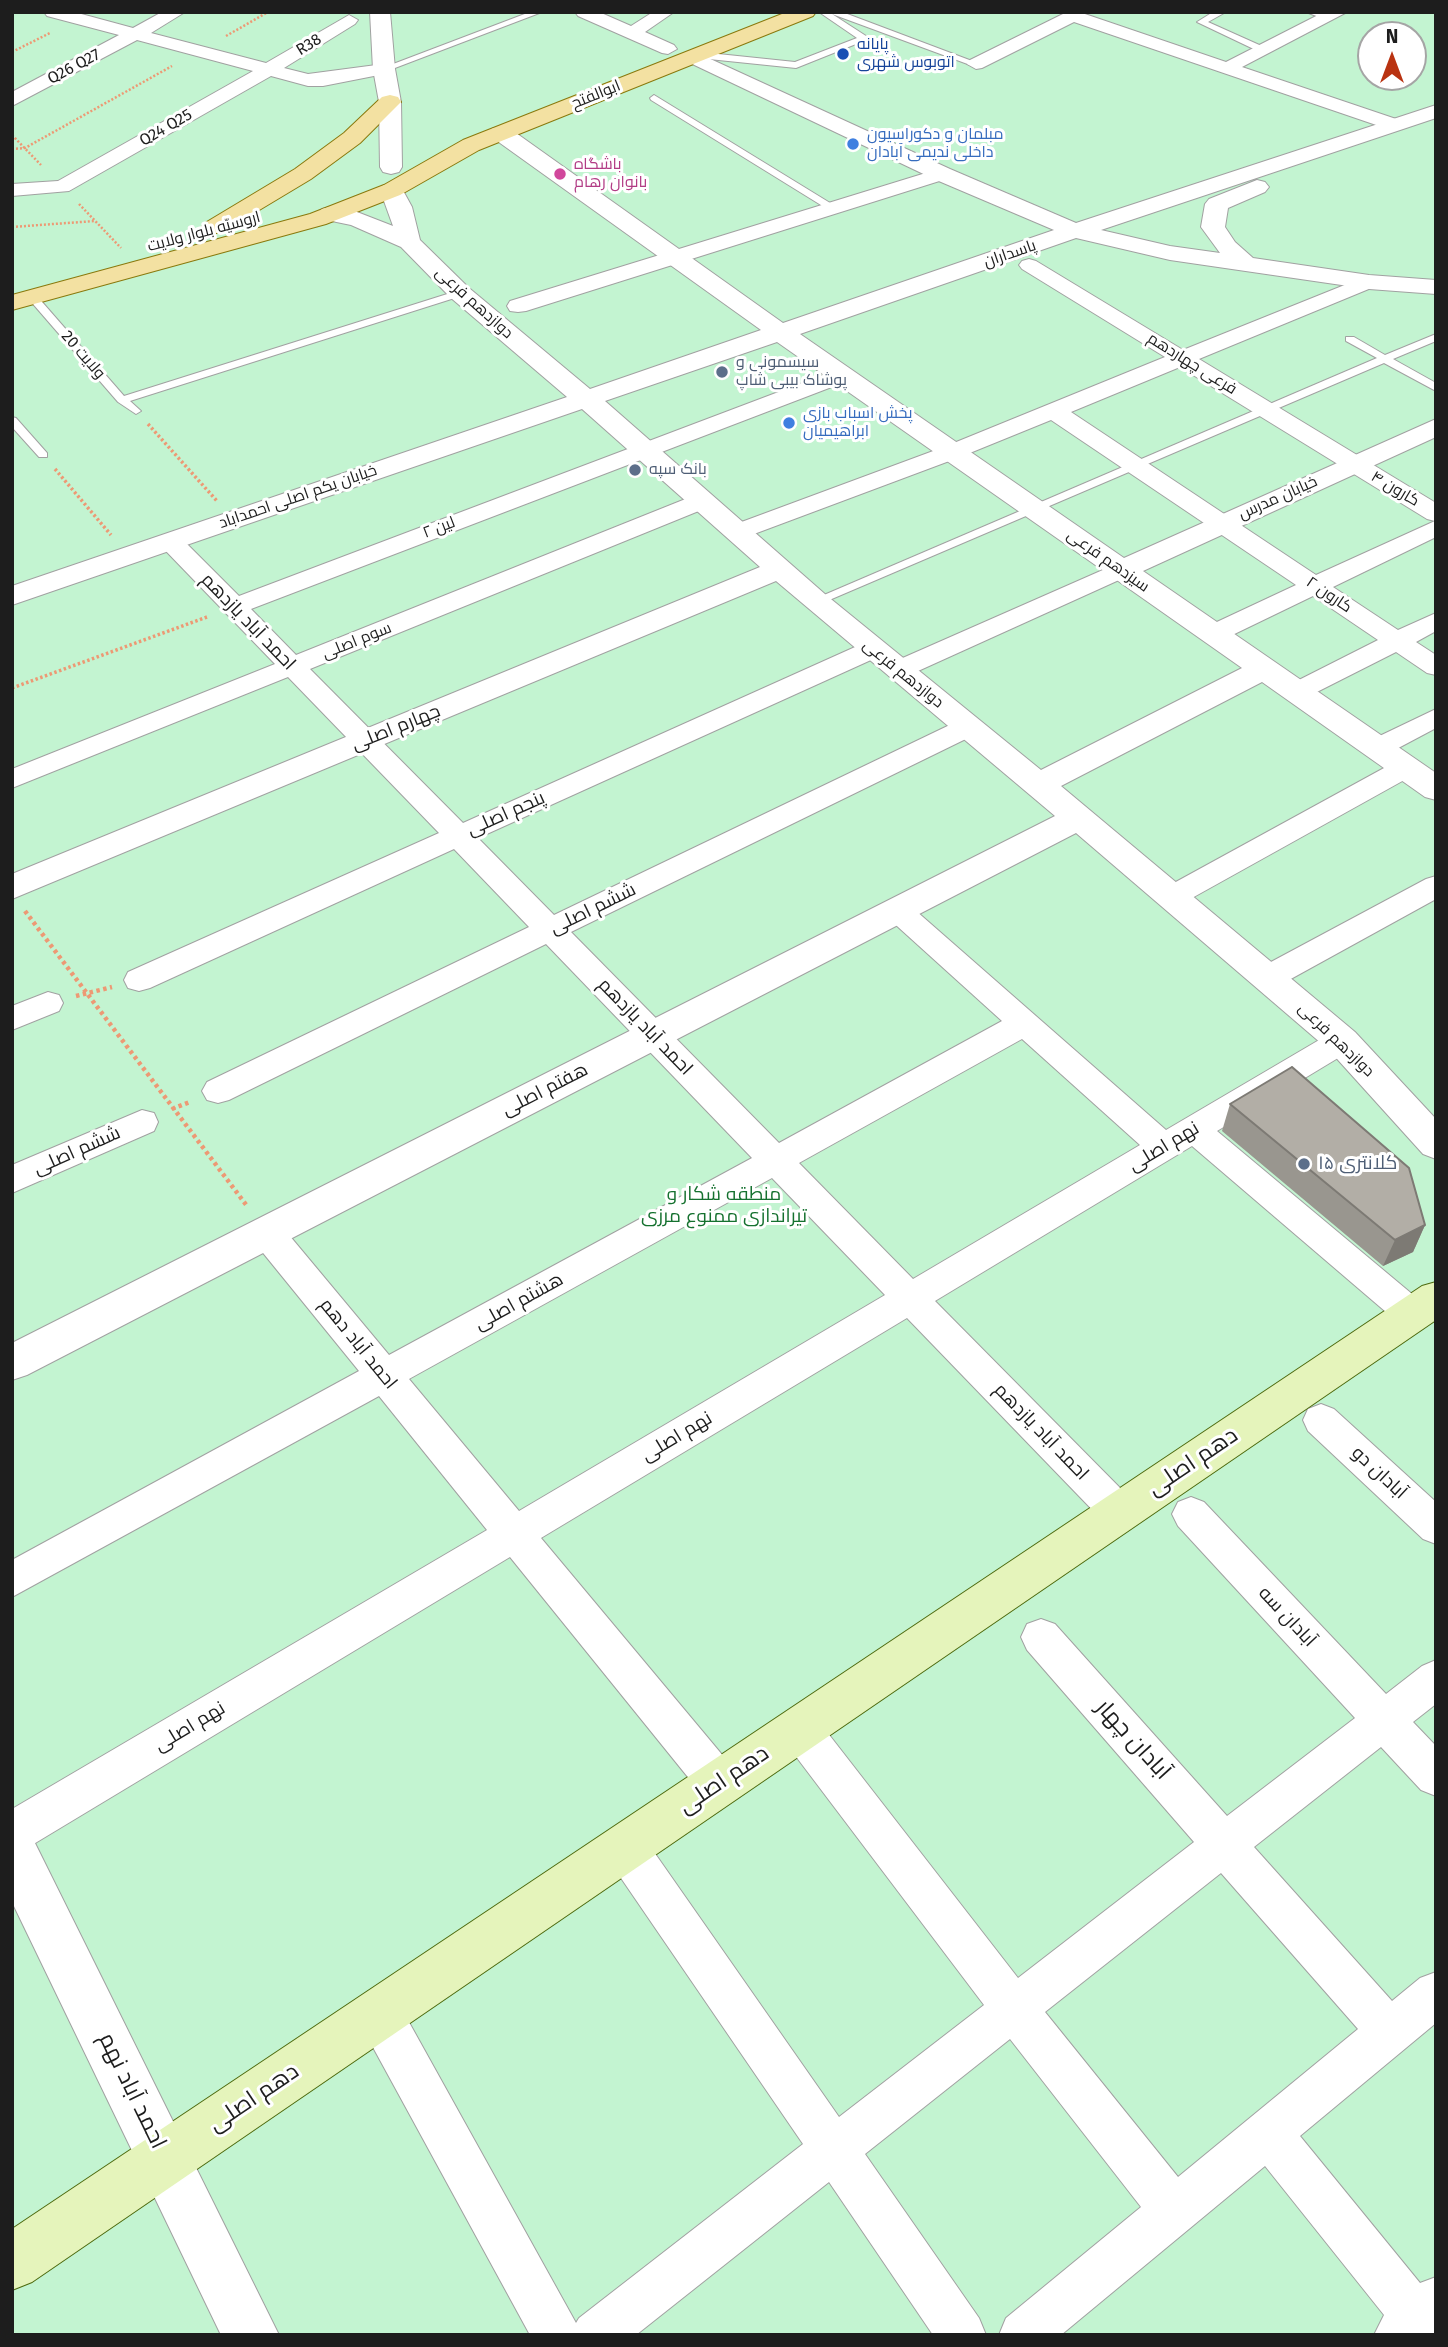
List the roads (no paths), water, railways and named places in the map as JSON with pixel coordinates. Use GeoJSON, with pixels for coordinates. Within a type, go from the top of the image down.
{"type":"FeatureCollection","features":[{"type":"Feature","properties":{"kind":"main road","name":"ابوالفتح"},"geometry":{"type":"LineString","coordinates":[[391,178],[421,149],[668,49],[768,16],[806,12]]}},
{"type":"Feature","properties":{"kind":"main road","name":"ابوالفتح"},"geometry":{"type":"LineString","coordinates":[[391,178],[442,160],[501,133],[696,56],[768,16]]}},
{"type":"Feature","properties":{"kind":"main road"},"geometry":{"type":"LineString","coordinates":[[213,228],[303,174],[352,138],[390,102]]}},
{"type":"Feature","properties":{"kind":"main road","name":"اروسیّه بلوار ولایت"},"geometry":{"type":"LineString","coordinates":[[22,300],[330,214],[391,178]]}},
{"type":"Feature","properties":{"kind":"main road","name":"اروسیّه بلوار ولایت"},"geometry":{"type":"LineString","coordinates":[[12,283],[304,205],[391,178]]}},
{"type":"Feature","properties":{"kind":"main road","name":"دهم اصلی"},"geometry":{"type":"LineString","coordinates":[[12,2262],[1424,1306]]}},
{"type":"Feature","properties":{"kind":"street"},"geometry":{"type":"LineString","coordinates":[[53,12],[308,80],[384,69]]}},
{"type":"Feature","properties":{"kind":"street","name":"Q26 Q27"},"geometry":{"type":"LineString","coordinates":[[12,100],[176,12]]}},
{"type":"Feature","properties":{"kind":"street"},"geometry":{"type":"LineString","coordinates":[[380,12],[384,69],[390,102],[391,178],[409,242]]}},
{"type":"Feature","properties":{"kind":"street"},"geometry":{"type":"LineString","coordinates":[[584,12],[668,49]]}},
{"type":"Feature","properties":{"kind":"street"},"geometry":{"type":"LineString","coordinates":[[632,33],[665,12]]}},
{"type":"Feature","properties":{"kind":"street"},"geometry":{"type":"LineString","coordinates":[[976,64],[1073,13],[1395,125]]}},
{"type":"Feature","properties":{"kind":"street"},"geometry":{"type":"LineString","coordinates":[[1227,68],[1325,14]]}},
{"type":"Feature","properties":{"kind":"street"},"geometry":{"type":"LineString","coordinates":[[349,16],[357,75]]}},
{"type":"Feature","properties":{"kind":"street","name":"R38"},"geometry":{"type":"LineString","coordinates":[[269,69],[349,16]]}},
{"type":"Feature","properties":{"kind":"street"},"geometry":{"type":"LineString","coordinates":[[696,56],[942,174],[1075,231],[1170,253],[1369,282],[1436,287]]}},
{"type":"Feature","properties":{"kind":"street","name":"Q24 Q25"},"geometry":{"type":"LineString","coordinates":[[12,190],[62,187],[269,69]]}},
{"type":"Feature","properties":{"kind":"street","name":"پاسداران"},"geometry":{"type":"LineString","coordinates":[[584,398],[1436,111]]}},
{"type":"Feature","properties":{"kind":"street"},"geometry":{"type":"LineString","coordinates":[[1246,264],[1227,247],[1213,227],[1217,204],[1239,193],[1436,126]]}},
{"type":"Feature","properties":{"kind":"street","name":"سیزدهم فرعی"},"geometry":{"type":"LineString","coordinates":[[501,133],[780,332],[1436,789]]}},
{"type":"Feature","properties":{"kind":"street"},"geometry":{"type":"LineString","coordinates":[[518,306],[942,174]]}},
{"type":"Feature","properties":{"kind":"street"},"geometry":{"type":"LineString","coordinates":[[330,214],[357,219],[409,242]]}},
{"type":"Feature","properties":{"kind":"street","name":"دوازدهم فرعی"},"geometry":{"type":"LineString","coordinates":[[409,242],[460,293],[816,601],[1173,896],[1342,1041],[1436,1144]]}},
{"type":"Feature","properties":{"kind":"street","name":"فرعی چهاردهم"},"geometry":{"type":"LineString","coordinates":[[1029,265],[1354,464]]}},
{"type":"Feature","properties":{"kind":"street"},"geometry":{"type":"LineString","coordinates":[[737,532],[952,452],[1369,282]]}},
{"type":"Feature","properties":{"kind":"street","name":"لین ۲"},"geometry":{"type":"LineString","coordinates":[[234,607],[842,375]]}},
{"type":"Feature","properties":{"kind":"street","name":"خیابان یکم اصلی احمداباد"},"geometry":{"type":"LineString","coordinates":[[12,596],[584,398]]}},
{"type":"Feature","properties":{"kind":"street","name":"کارون ۲"},"geometry":{"type":"LineString","coordinates":[[1054,411],[1436,667]]}},
{"type":"Feature","properties":{"kind":"street","name":"خیابان مدرس"},"geometry":{"type":"LineString","coordinates":[[1121,570],[1436,427]]}},
{"type":"Feature","properties":{"kind":"street","name":"کارون ۴"},"geometry":{"type":"LineString","coordinates":[[1354,464],[1436,514]]}},
{"type":"Feature","properties":{"kind":"street","name":"سوم اصلی"},"geometry":{"type":"LineString","coordinates":[[12,779],[702,501]]}},
{"type":"Feature","properties":{"kind":"street"},"geometry":{"type":"LineString","coordinates":[[1213,634],[1436,528]]}},
{"type":"Feature","properties":{"kind":"street","name":"احمد آباد یازدهم"},"geometry":{"type":"LineString","coordinates":[[171,542],[1119,1512]]}},
{"type":"Feature","properties":{"kind":"street","name":"چهارم اصلی"},"geometry":{"type":"LineString","coordinates":[[16,896],[365,741],[780,569]]}},
{"type":"Feature","properties":{"kind":"street"},"geometry":{"type":"LineString","coordinates":[[898,670],[1121,570]]}},
{"type":"Feature","properties":{"kind":"street"},"geometry":{"type":"LineString","coordinates":[[1296,692],[1436,621]]}},
{"type":"Feature","properties":{"kind":"street","name":"پنجم اصلی"},"geometry":{"type":"LineString","coordinates":[[139,980],[873,649]]}},
{"type":"Feature","properties":{"kind":"street"},"geometry":{"type":"LineString","coordinates":[[1039,784],[1264,669]]}},
{"type":"Feature","properties":{"kind":"street"},"geometry":{"type":"LineString","coordinates":[[1377,748],[1436,717]]}},
{"type":"Feature","properties":{"kind":"street","name":"ششم اصلی"},"geometry":{"type":"LineString","coordinates":[[218,1091],[968,727]]}},
{"type":"Feature","properties":{"kind":"street"},"geometry":{"type":"LineString","coordinates":[[1173,896],[1405,768]]}},
{"type":"Feature","properties":{"kind":"street","name":"هفتم اصلی"},"geometry":{"type":"LineString","coordinates":[[12,1363],[1078,818]]}},
{"type":"Feature","properties":{"kind":"street"},"geometry":{"type":"LineString","coordinates":[[1268,978],[1436,886]]}},
{"type":"Feature","properties":{"kind":"street"},"geometry":{"type":"LineString","coordinates":[[897,910],[1025,1023],[1178,1138],[1424,1306]]}},
{"type":"Feature","properties":{"kind":"street"},"geometry":{"type":"LineString","coordinates":[[12,1019],[48,1003]]}},
{"type":"Feature","properties":{"kind":"street","name":"هشتم اصلی"},"geometry":{"type":"LineString","coordinates":[[12,1580],[1025,1023]]}},
{"type":"Feature","properties":{"kind":"street","name":"نهم اصلی"},"geometry":{"type":"LineString","coordinates":[[12,1833],[1342,1041]]}},
{"type":"Feature","properties":{"kind":"street","name":"ششم اصلی"},"geometry":{"type":"LineString","coordinates":[[12,1180],[142,1122]]}},
{"type":"Feature","properties":{"kind":"street","name":"احمد آباد دهم"},"geometry":{"type":"LineString","coordinates":[[267,1233],[719,1783]]}},
{"type":"Feature","properties":{"kind":"street","name":"آبادان دو"},"geometry":{"type":"LineString","coordinates":[[1321,1420],[1436,1527]]}},
{"type":"Feature","properties":{"kind":"street","name":"آبادان سه"},"geometry":{"type":"LineString","coordinates":[[1191,1514],[1436,1776]]}},
{"type":"Feature","properties":{"kind":"street","name":"آبادان چهار"},"geometry":{"type":"LineString","coordinates":[[1041,1637],[1390,2032]]}},
{"type":"Feature","properties":{"kind":"street"},"geometry":{"type":"LineString","coordinates":[[596,2335],[1436,1679]]}},
{"type":"Feature","properties":{"kind":"street"},"geometry":{"type":"LineString","coordinates":[[799,1728],[1014,2008],[1174,2210]]}},
{"type":"Feature","properties":{"kind":"street"},"geometry":{"type":"LineString","coordinates":[[625,1847],[962,2335]]}},
{"type":"Feature","properties":{"kind":"street","name":"احمد آباد نهم"},"geometry":{"type":"LineString","coordinates":[[12,1848],[251,2335]]}},
{"type":"Feature","properties":{"kind":"street"},"geometry":{"type":"LineString","coordinates":[[1023,2335],[1436,1994]]}},
{"type":"Feature","properties":{"kind":"street"},"geometry":{"type":"LineString","coordinates":[[379,2013],[557,2335]]}},
{"type":"Feature","properties":{"kind":"street"},"geometry":{"type":"LineString","coordinates":[[1268,2133],[1421,2322]]}},
{"type":"Feature","properties":{"kind":"lane"},"geometry":{"type":"LineString","coordinates":[[384,69],[538,12]]}},
{"type":"Feature","properties":{"kind":"lane"},"geometry":{"type":"LineString","coordinates":[[696,56],[796,65],[863,38],[822,12]]}},
{"type":"Feature","properties":{"kind":"lane"},"geometry":{"type":"LineString","coordinates":[[833,12],[976,64]]}},
{"type":"Feature","properties":{"kind":"lane"},"geometry":{"type":"LineString","coordinates":[[1217,12],[1220,13],[1201,22],[1263,50]]}},
{"type":"Feature","properties":{"kind":"lane"},"geometry":{"type":"LineString","coordinates":[[654,98],[832,208]]}},
{"type":"Feature","properties":{"kind":"lane"},"geometry":{"type":"LineString","coordinates":[[122,400],[460,293]]}},
{"type":"Feature","properties":{"kind":"lane","name":"ولایت 20"},"geometry":{"type":"LineString","coordinates":[[22,300],[136,411]]}},
{"type":"Feature","properties":{"kind":"lane"},"geometry":{"type":"LineString","coordinates":[[816,601],[1436,337]]}},
{"type":"Feature","properties":{"kind":"lane"},"geometry":{"type":"LineString","coordinates":[[1350,339],[1436,388]]}},
{"type":"Feature","properties":{"kind":"lane"},"geometry":{"type":"LineString","coordinates":[[12,420],[43,455]]}},
{"type":"Feature","properties":{"kind":"place","name":"پایانه اتوبوس شهری"},"geometry":{"type":"Point","coordinates":[843,54]}},
{"type":"Feature","properties":{"kind":"place","name":"مبلمان و دکوراسیون داخلی ندیمی آبادان"},"geometry":{"type":"Point","coordinates":[853,144]}},
{"type":"Feature","properties":{"kind":"place","name":"باشگاه بانوان رهام"},"geometry":{"type":"Point","coordinates":[560,174]}},
{"type":"Feature","properties":{"kind":"place","name":"سیسمونی و پوشاک بیبی شاپ"},"geometry":{"type":"Point","coordinates":[722,372]}},
{"type":"Feature","properties":{"kind":"place","name":"پخش اسباب بازی ابراهیمیان"},"geometry":{"type":"Point","coordinates":[789,423]}},
{"type":"Feature","properties":{"kind":"place","name":"بانک سپه"},"geometry":{"type":"Point","coordinates":[635,470]}},
{"type":"Feature","properties":{"kind":"place","name":"کلانتری ۱۵"},"geometry":{"type":"Point","coordinates":[1304,1164]}},
{"type":"Feature","properties":{"kind":"park label","name":"منطقه شکار و تیراندازی ممنوع مرزی"},"geometry":{"type":"Point","coordinates":[724,1206]}}]}
